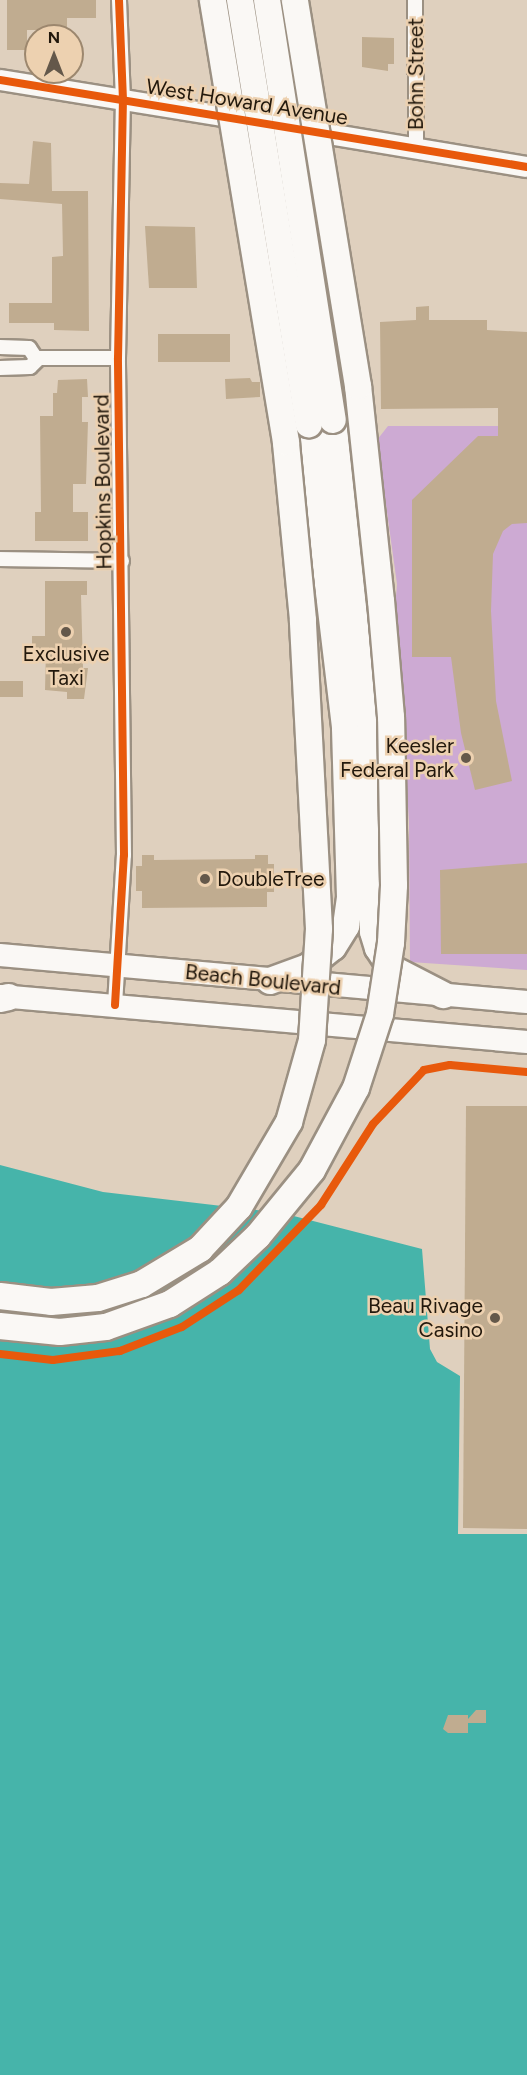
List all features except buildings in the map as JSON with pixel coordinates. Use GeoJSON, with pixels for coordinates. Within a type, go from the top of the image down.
{"type":"FeatureCollection","features":[{"type":"Feature","properties":{"kind":"highway"},"geometry":{"type":"LineString","coordinates":[[0,1296],[51,1302],[106,1296],[162,1274],[200,1249],[239,1207],[289,1122],[312,1040],[319,929],[303,620],[286,442],[213,0]]}},
{"type":"Feature","properties":{"kind":"highway"},"geometry":{"type":"LineString","coordinates":[[240,0],[321,422],[345,727],[350,897],[346,926],[333,947],[308,967],[270,981]]}},
{"type":"Feature","properties":{"kind":"highway"},"geometry":{"type":"LineString","coordinates":[[267,0],[321,422],[365,720],[373,932],[378,948],[391,968],[443,995]]}},
{"type":"Feature","properties":{"kind":"highway"},"geometry":{"type":"LineString","coordinates":[[0,1326],[60,1332],[106,1327],[170,1304],[220,1272],[258,1236],[312,1170],[356,1088],[380,1014],[392,943],[394,885],[391,717],[358,386],[295,0]]}},
{"type":"Feature","properties":{"kind":"main road","name":"West Howard Avenue"},"geometry":{"type":"LineString","coordinates":[[0,80],[527,167]]}},
{"type":"Feature","properties":{"kind":"main road","name":"Beach Boulevard"},"geometry":{"type":"LineString","coordinates":[[0,955],[119,964],[270,981],[527,1002]]}},
{"type":"Feature","properties":{"kind":"main road","name":"Beach Boulevard"},"geometry":{"type":"LineString","coordinates":[[3,997],[527,1042]]}},
{"type":"Feature","properties":{"kind":"street","name":"Hopkins Boulevard"},"geometry":{"type":"LineString","coordinates":[[115,1005],[124,855],[118,358],[123,100],[119,0]]}},
{"type":"Feature","properties":{"kind":"street","name":"Bohn Street"},"geometry":{"type":"LineString","coordinates":[[415,0],[416,148]]}},
{"type":"Feature","properties":{"kind":"street"},"geometry":{"type":"LineString","coordinates":[[0,347],[29,348],[37,358]]}},
{"type":"Feature","properties":{"kind":"street"},"geometry":{"type":"LineString","coordinates":[[37,358],[118,358]]}},
{"type":"Feature","properties":{"kind":"street"},"geometry":{"type":"LineString","coordinates":[[0,368],[30,367],[37,358]]}},
{"type":"Feature","properties":{"kind":"street"},"geometry":{"type":"LineString","coordinates":[[0,560],[122,561]]}},
{"type":"Feature","properties":{"kind":"shaded area","name":"Keesler Federal Park"},"geometry":{"type":"Polygon","coordinates":[[[388,426],[527,426],[527,970],[410,962],[409,821],[395,611],[397,584],[377,440],[388,426]]]}},
{"type":"Feature","properties":{"kind":"water"},"geometry":{"type":"Polygon","coordinates":[[[0,1165],[103,1192],[282,1213],[422,1249],[430,1349],[437,1362],[460,1376],[458,1534],[527,1534],[527,2075],[0,2075],[0,1165]]]}},
{"type":"Feature","properties":{"kind":"cycle path"},"geometry":{"type":"LineString","coordinates":[[115,1005],[124,855],[118,358],[123,100],[119,0]]}},
{"type":"Feature","properties":{"kind":"cycle path"},"geometry":{"type":"LineString","coordinates":[[0,80],[527,167]]}},
{"type":"Feature","properties":{"kind":"cycle path"},"geometry":{"type":"LineString","coordinates":[[0,1354],[53,1360],[120,1351],[182,1327],[239,1290],[321,1205],[373,1124],[424,1070],[450,1065],[527,1072]]}},
{"type":"Feature","properties":{"kind":"place","name":"Exclusive Taxi"},"geometry":{"type":"Point","coordinates":[66,632]}},
{"type":"Feature","properties":{"kind":"place","name":"Keesler Federal Park"},"geometry":{"type":"Point","coordinates":[466,758]}},
{"type":"Feature","properties":{"kind":"place","name":"DoubleTree"},"geometry":{"type":"Point","coordinates":[205,879]}},
{"type":"Feature","properties":{"kind":"place","name":"Beau Rivage Casino"},"geometry":{"type":"Point","coordinates":[495,1318]}}]}
